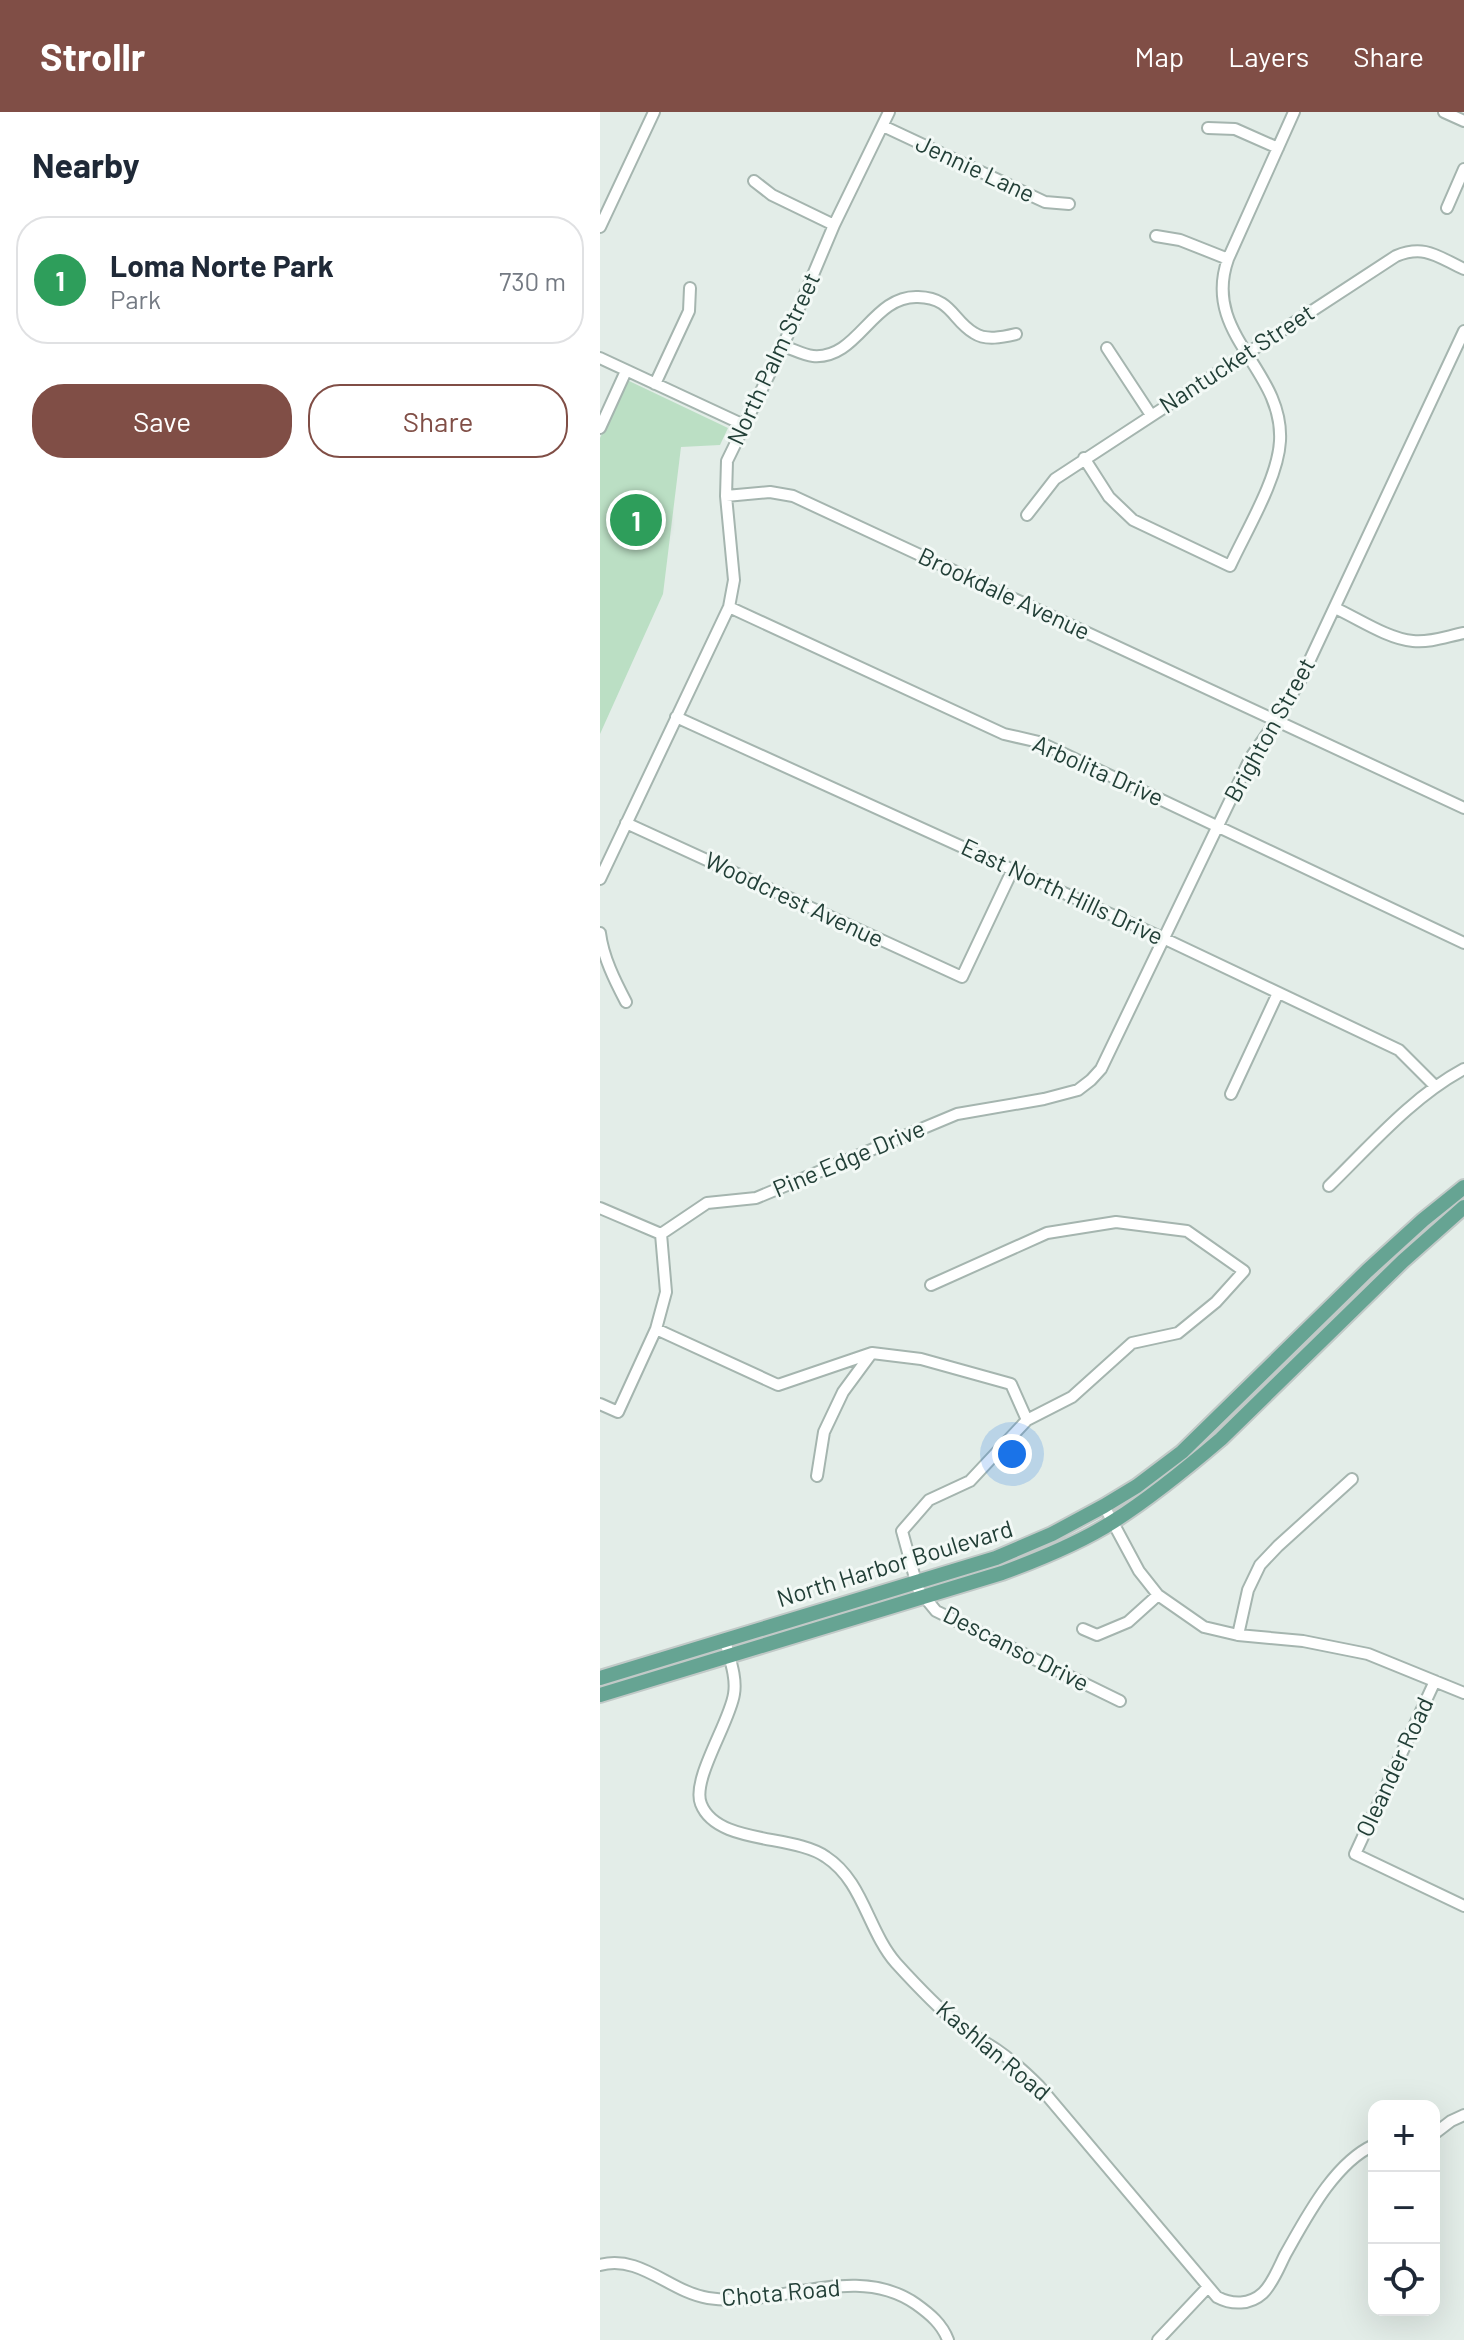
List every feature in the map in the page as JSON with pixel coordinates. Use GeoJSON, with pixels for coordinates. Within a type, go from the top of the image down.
{"type":"FeatureCollection","features":[{"type":"Feature","properties":{"kind":"main road","name":"North Harbor Boulevard"},"geometry":{"type":"LineString","coordinates":[[600,1695],[729,1657],[919,1589],[1052,1534],[1104,1506],[1182,1452],[1356,1281],[1464,1187]]}},
{"type":"Feature","properties":{"kind":"main road","name":"North Harbor Boulevard"},"geometry":{"type":"LineString","coordinates":[[600,1678],[725,1640],[1029,1563],[1112,1523],[1221,1439],[1403,1261],[1464,1207]]}},
{"type":"Feature","properties":{"kind":"street"},"geometry":{"type":"LineString","coordinates":[[600,227],[654,112]]}},
{"type":"Feature","properties":{"kind":"street","name":"North Palm Street"},"geometry":{"type":"LineString","coordinates":[[600,879],[729,607],[734,580],[726,496],[727,461],[889,112]]}},
{"type":"Feature","properties":{"kind":"street"},"geometry":{"type":"LineString","coordinates":[[1084,458],[1109,497],[1133,520],[1230,566],[1272,477],[1280,440],[1275,402],[1228,322],[1221,282],[1228,259],[1294,112]]}},
{"type":"Feature","properties":{"kind":"street"},"geometry":{"type":"LineString","coordinates":[[1444,112],[1464,121]]}},
{"type":"Feature","properties":{"kind":"street","name":"Jennie Lane"},"geometry":{"type":"LineString","coordinates":[[883,126],[1045,202],[1069,204]]}},
{"type":"Feature","properties":{"kind":"street"},"geometry":{"type":"LineString","coordinates":[[1208,128],[1235,129],[1278,148]]}},
{"type":"Feature","properties":{"kind":"street"},"geometry":{"type":"LineString","coordinates":[[1447,208],[1464,169]]}},
{"type":"Feature","properties":{"kind":"street"},"geometry":{"type":"LineString","coordinates":[[754,181],[772,195],[834,225]]}},
{"type":"Feature","properties":{"kind":"street"},"geometry":{"type":"LineString","coordinates":[[1156,236],[1180,240],[1228,259]]}},
{"type":"Feature","properties":{"kind":"street","name":"Nantucket Street"},"geometry":{"type":"LineString","coordinates":[[1027,515],[1055,479],[1084,458],[1396,256],[1422,250],[1464,269]]}},
{"type":"Feature","properties":{"kind":"street"},"geometry":{"type":"LineString","coordinates":[[655,384],[689,311],[690,288]]}},
{"type":"Feature","properties":{"kind":"street"},"geometry":{"type":"LineString","coordinates":[[783,346],[814,356],[831,354],[860,333],[888,305],[904,298],[918,297],[935,300],[951,309],[974,333],[1000,338],[1016,334]]}},
{"type":"Feature","properties":{"kind":"street","name":"Brighton Street"},"geometry":{"type":"LineString","coordinates":[[1044,1099],[1078,1090],[1101,1069],[1251,757],[1300,681],[1464,331]]}},
{"type":"Feature","properties":{"kind":"street"},"geometry":{"type":"LineString","coordinates":[[1107,348],[1151,415]]}},
{"type":"Feature","properties":{"kind":"street"},"geometry":{"type":"LineString","coordinates":[[600,358],[744,425]]}},
{"type":"Feature","properties":{"kind":"street"},"geometry":{"type":"LineString","coordinates":[[600,428],[626,371]]}},
{"type":"Feature","properties":{"kind":"street","name":"Brookdale Avenue"},"geometry":{"type":"LineString","coordinates":[[726,496],[770,492],[793,496],[1464,808]]}},
{"type":"Feature","properties":{"kind":"street","name":"Arbolita Drive"},"geometry":{"type":"LineString","coordinates":[[729,607],[1004,734],[1039,742],[1464,943]]}},
{"type":"Feature","properties":{"kind":"street"},"geometry":{"type":"LineString","coordinates":[[1335,608],[1413,642],[1464,633]]}},
{"type":"Feature","properties":{"kind":"street","name":"East North Hills Drive"},"geometry":{"type":"LineString","coordinates":[[676,717],[1163,938],[1399,1050],[1435,1086]]}},
{"type":"Feature","properties":{"kind":"street","name":"Woodcrest Avenue"},"geometry":{"type":"LineString","coordinates":[[626,823],[962,977],[1013,869]]}},
{"type":"Feature","properties":{"kind":"street"},"geometry":{"type":"LineString","coordinates":[[600,933],[616,983],[626,1002]]}},
{"type":"Feature","properties":{"kind":"street"},"geometry":{"type":"LineString","coordinates":[[1231,1094],[1278,993]]}},
{"type":"Feature","properties":{"kind":"street"},"geometry":{"type":"LineString","coordinates":[[1329,1186],[1435,1086],[1464,1069]]}},
{"type":"Feature","properties":{"kind":"street","name":"Pine Edge Drive"},"geometry":{"type":"LineString","coordinates":[[661,1234],[707,1203],[756,1198],[957,1114],[1044,1099]]}},
{"type":"Feature","properties":{"kind":"street"},"geometry":{"type":"LineString","coordinates":[[600,1208],[661,1234],[666,1292],[656,1329],[618,1412],[600,1404]]}},
{"type":"Feature","properties":{"kind":"street"},"geometry":{"type":"LineString","coordinates":[[919,1589],[902,1531],[929,1500],[970,1481],[1027,1420],[1072,1397],[1132,1343],[1178,1333],[1216,1302],[1244,1271],[1187,1231],[1116,1222],[1047,1233],[931,1285]]}},
{"type":"Feature","properties":{"kind":"street"},"geometry":{"type":"LineString","coordinates":[[656,1329],[778,1385],[872,1353],[921,1359],[1011,1384],[1027,1420]]}},
{"type":"Feature","properties":{"kind":"street"},"geometry":{"type":"LineString","coordinates":[[817,1476],[824,1432],[843,1392],[872,1353]]}},
{"type":"Feature","properties":{"kind":"street"},"geometry":{"type":"LineString","coordinates":[[1238,1635],[1248,1590],[1260,1565],[1352,1479]]}},
{"type":"Feature","properties":{"kind":"street"},"geometry":{"type":"LineString","coordinates":[[1104,1506],[1139,1571],[1158,1595],[1204,1627],[1368,1654],[1464,1693]]}},
{"type":"Feature","properties":{"kind":"street","name":"Descanso Drive"},"geometry":{"type":"LineString","coordinates":[[919,1589],[936,1611],[1120,1701]]}},
{"type":"Feature","properties":{"kind":"street"},"geometry":{"type":"LineString","coordinates":[[1083,1629],[1097,1635],[1128,1622],[1158,1595]]}},
{"type":"Feature","properties":{"kind":"street","name":"Kashlan Road"},"geometry":{"type":"LineString","coordinates":[[725,1640],[735,1691],[700,1784],[699,1798],[704,1811],[716,1822],[728,1827],[807,1847],[835,1863],[855,1890],[878,1937],[896,1963],[960,2026],[1008,2058],[1039,2086],[1217,2297],[1234,2303],[1261,2295],[1301,2226],[1335,2177],[1355,2156],[1368,2148]]}},
{"type":"Feature","properties":{"kind":"street","name":"Oleander Road"},"geometry":{"type":"LineString","coordinates":[[1435,1681],[1355,1854],[1464,1906]]}},
{"type":"Feature","properties":{"kind":"street"},"geometry":{"type":"LineString","coordinates":[[1440,2129],[1464,2115]]}},
{"type":"Feature","properties":{"kind":"street","name":"Chota Road"},"geometry":{"type":"LineString","coordinates":[[600,2265],[616,2262],[635,2265],[685,2292],[716,2300],[834,2288],[878,2287],[904,2296],[925,2310],[938,2323],[948,2340]]}},
{"type":"Feature","properties":{"kind":"street"},"geometry":{"type":"LineString","coordinates":[[1158,2340],[1207,2288]]}},
{"type":"Feature","properties":{"kind":"green space"},"geometry":{"type":"Polygon","coordinates":[[[627,380],[728,428],[720,445],[681,447],[663,594],[600,734],[600,438],[627,380]]]}},
{"type":"Feature","properties":{"kind":"place","name":"Loma Norte Park"},"geometry":{"type":"Point","coordinates":[636,520]}}]}
